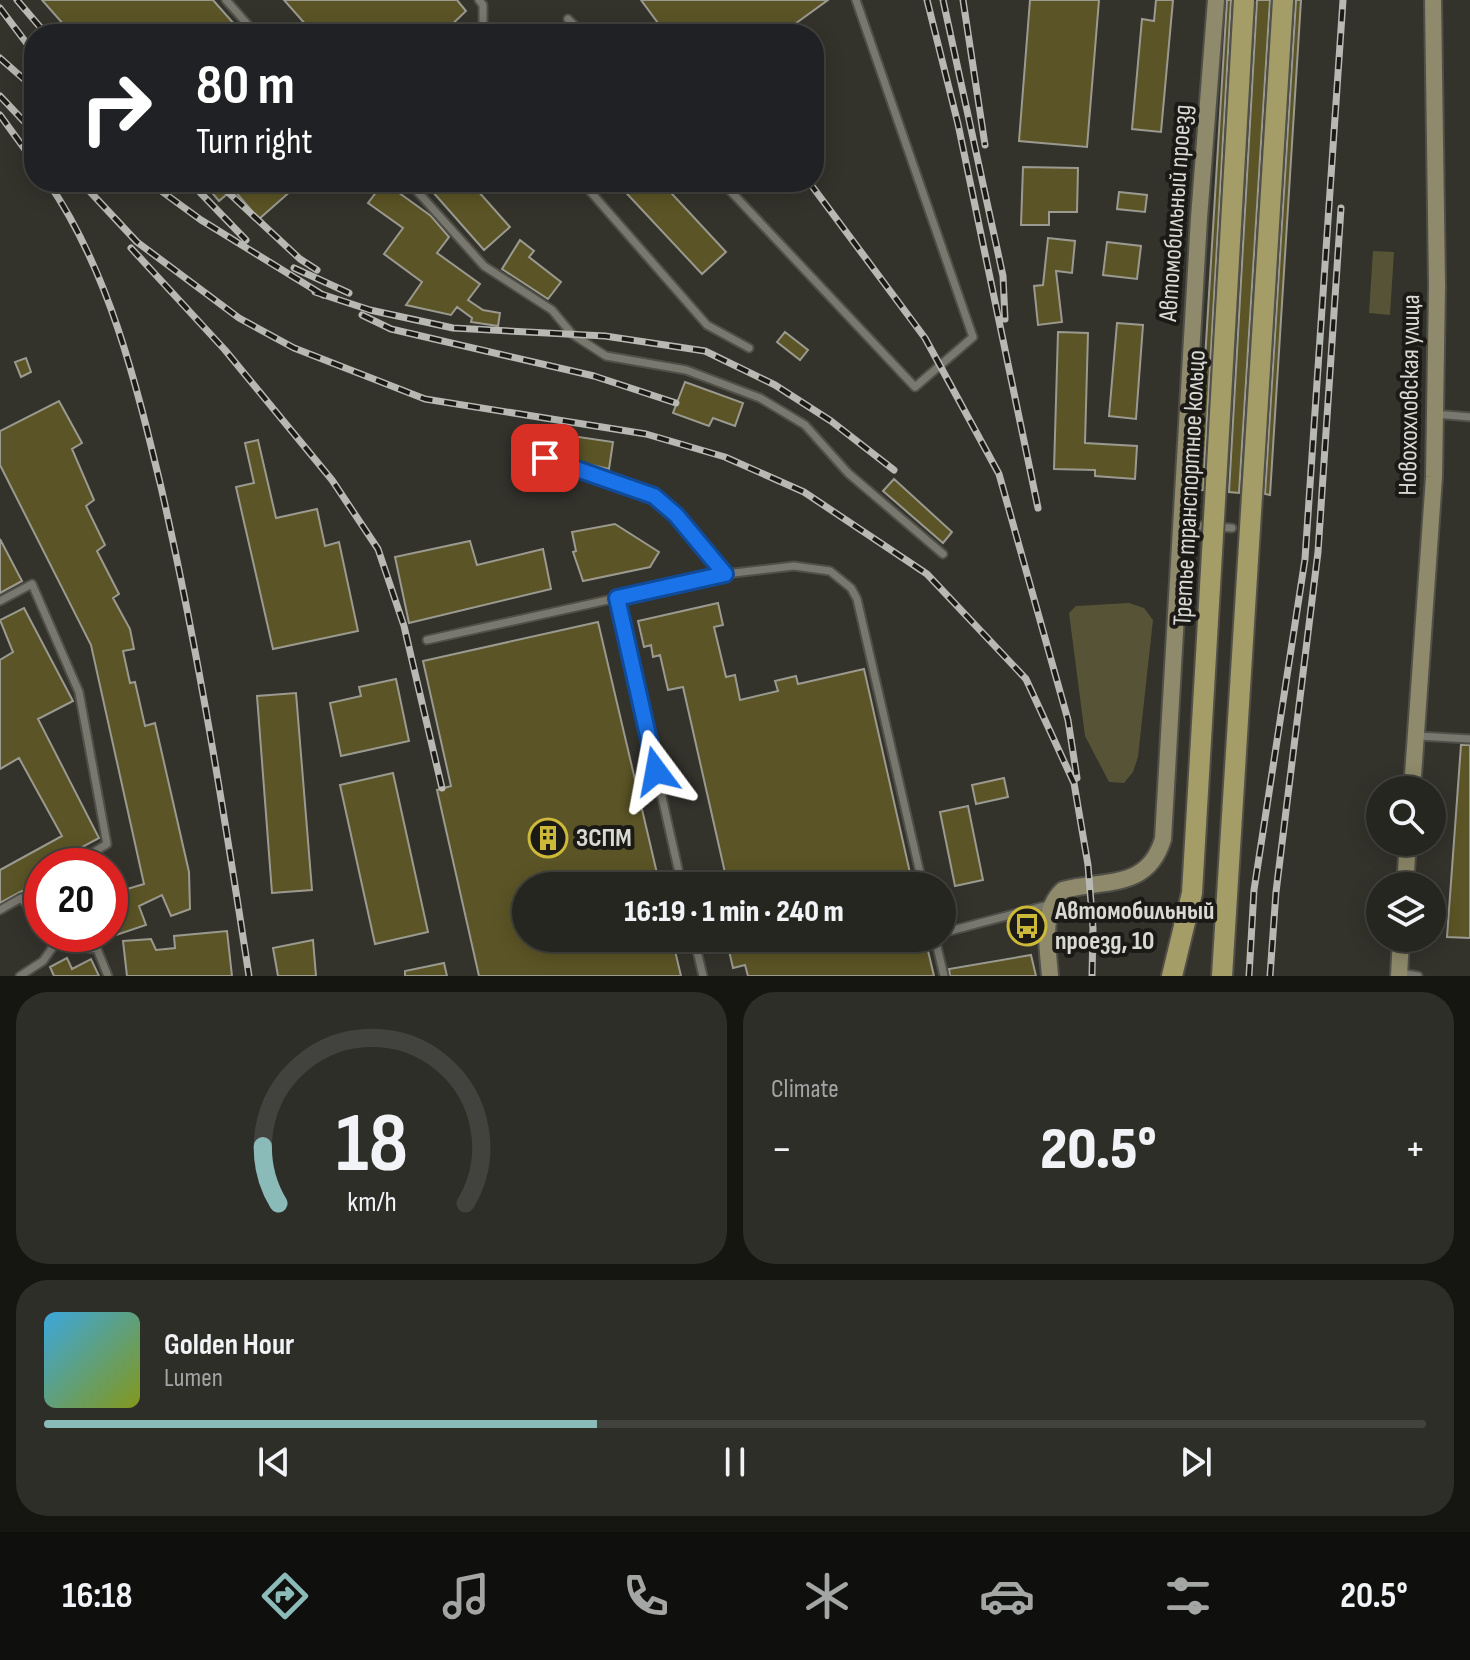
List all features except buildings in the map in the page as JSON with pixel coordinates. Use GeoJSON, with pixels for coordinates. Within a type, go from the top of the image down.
{"type":"FeatureCollection","features":[{"type":"Feature","properties":{"kind":"main road","name":"Третье транспортное кольцо"},"geometry":{"type":"LineString","coordinates":[[1172,976],[1188,917],[1196,841],[1244,0]]}},
{"type":"Feature","properties":{"kind":"main road"},"geometry":{"type":"LineString","coordinates":[[1222,976],[1283,0]]}},
{"type":"Feature","properties":{"kind":"street","name":"Автомобильный проезд"},"geometry":{"type":"LineString","coordinates":[[1052,904],[1063,890],[1119,881],[1146,871],[1159,853],[1163,839],[1199,218],[1216,0]]}},
{"type":"Feature","properties":{"kind":"street","name":"Новохохловская улица"},"geometry":{"type":"LineString","coordinates":[[1413,776],[1435,414],[1433,0]]}},
{"type":"Feature","properties":{"kind":"street"},"geometry":{"type":"LineString","coordinates":[[1050,976],[1046,931],[1052,904]]}},
{"type":"Feature","properties":{"kind":"street"},"geometry":{"type":"LineString","coordinates":[[1399,974],[1400,952]]}},
{"type":"Feature","properties":{"kind":"lane"},"geometry":{"type":"LineString","coordinates":[[226,0],[247,24]]}},
{"type":"Feature","properties":{"kind":"lane"},"geometry":{"type":"LineString","coordinates":[[479,0],[483,5],[483,24]]}},
{"type":"Feature","properties":{"kind":"lane"},"geometry":{"type":"LineString","coordinates":[[731,192],[915,387],[973,337],[856,0]]}},
{"type":"Feature","properties":{"kind":"lane"},"geometry":{"type":"LineString","coordinates":[[568,19],[573,24]]}},
{"type":"Feature","properties":{"kind":"lane"},"geometry":{"type":"LineString","coordinates":[[418,192],[484,266],[552,310],[572,334],[606,356],[686,370],[760,398],[805,425],[848,473],[943,554]]}},
{"type":"Feature","properties":{"kind":"lane"},"geometry":{"type":"LineString","coordinates":[[591,192],[707,325],[749,348]]}},
{"type":"Feature","properties":{"kind":"lane"},"geometry":{"type":"LineString","coordinates":[[1435,414],[1470,417]]}},
{"type":"Feature","properties":{"kind":"lane"},"geometry":{"type":"LineString","coordinates":[[525,459],[545,458],[654,496],[676,515],[725,574]]}},
{"type":"Feature","properties":{"kind":"lane"},"geometry":{"type":"LineString","coordinates":[[1181,524],[1232,528]]}},
{"type":"Feature","properties":{"kind":"lane"},"geometry":{"type":"LineString","coordinates":[[427,640],[725,574],[813,567],[830,571],[851,588],[920,872]]}},
{"type":"Feature","properties":{"kind":"lane"},"geometry":{"type":"LineString","coordinates":[[0,601],[32,584],[79,692],[107,844],[100,848]]}},
{"type":"Feature","properties":{"kind":"lane"},"geometry":{"type":"LineString","coordinates":[[617,598],[679,872]]}},
{"type":"Feature","properties":{"kind":"lane"},"geometry":{"type":"LineString","coordinates":[[1416,736],[1470,739]]}},
{"type":"Feature","properties":{"kind":"lane"},"geometry":{"type":"LineString","coordinates":[[0,910],[21,898],[24,901]]}},
{"type":"Feature","properties":{"kind":"lane"},"geometry":{"type":"LineString","coordinates":[[956,929],[1052,904]]}},
{"type":"Feature","properties":{"kind":"lane"},"geometry":{"type":"LineString","coordinates":[[20,976],[43,961],[49,952]]}},
{"type":"Feature","properties":{"kind":"lane"},"geometry":{"type":"LineString","coordinates":[[98,952],[108,976]]}},
{"type":"Feature","properties":{"kind":"lane"},"geometry":{"type":"LineString","coordinates":[[697,952],[703,976]]}},
{"type":"Feature","properties":{"kind":"lane"},"geometry":{"type":"LineString","coordinates":[[938,952],[944,976]]}},
{"type":"Feature","properties":{"kind":"lane"},"geometry":{"type":"LineString","coordinates":[[1399,974],[1418,976]]}},
{"type":"Feature","properties":{"kind":"shaded area"},"geometry":{"type":"Polygon","coordinates":[[[1373,251],[1394,252],[1390,315],[1369,313],[1373,251]]]}},
{"type":"Feature","properties":{"kind":"shaded area"},"geometry":{"type":"Polygon","coordinates":[[[1129,603],[1144,608],[1153,620],[1138,757],[1133,772],[1124,783],[1109,782],[1085,736],[1069,613],[1076,606],[1129,603]]]}},
{"type":"Feature","properties":{"kind":"railway"},"geometry":{"type":"LineString","coordinates":[[17,0],[37,24]]}},
{"type":"Feature","properties":{"kind":"railway"},"geometry":{"type":"LineString","coordinates":[[927,0],[958,124],[1038,508]]}},
{"type":"Feature","properties":{"kind":"railway"},"geometry":{"type":"LineString","coordinates":[[943,0],[1003,276],[1005,319]]}},
{"type":"Feature","properties":{"kind":"railway"},"geometry":{"type":"LineString","coordinates":[[963,0],[985,145]]}},
{"type":"Feature","properties":{"kind":"railway"},"geometry":{"type":"LineString","coordinates":[[1249,976],[1254,890],[1305,559],[1343,0]]}},
{"type":"Feature","properties":{"kind":"railway"},"geometry":{"type":"LineString","coordinates":[[0,8],[24,40]]}},
{"type":"Feature","properties":{"kind":"railway"},"geometry":{"type":"LineString","coordinates":[[0,58],[24,79]]}},
{"type":"Feature","properties":{"kind":"railway"},"geometry":{"type":"LineString","coordinates":[[0,96],[24,121]]}},
{"type":"Feature","properties":{"kind":"railway"},"geometry":{"type":"LineString","coordinates":[[0,115],[24,148]]}},
{"type":"Feature","properties":{"kind":"railway"},"geometry":{"type":"LineString","coordinates":[[54,192],[88,253],[104,290],[130,368],[151,448],[199,670],[249,976]]}},
{"type":"Feature","properties":{"kind":"railway"},"geometry":{"type":"LineString","coordinates":[[90,192],[137,242],[239,318],[294,348],[425,399],[646,434],[725,457],[804,492],[927,574],[1026,679],[1074,783],[1088,865],[1093,928],[1092,976]]}},
{"type":"Feature","properties":{"kind":"railway"},"geometry":{"type":"LineString","coordinates":[[163,192],[201,220],[323,295]]}},
{"type":"Feature","properties":{"kind":"railway"},"geometry":{"type":"LineString","coordinates":[[200,192],[246,240]]}},
{"type":"Feature","properties":{"kind":"railway"},"geometry":{"type":"LineString","coordinates":[[228,192],[300,259],[317,270]]}},
{"type":"Feature","properties":{"kind":"railway"},"geometry":{"type":"LineString","coordinates":[[816,192],[925,338],[999,474],[1068,720],[1077,778]]}},
{"type":"Feature","properties":{"kind":"railway"},"geometry":{"type":"LineString","coordinates":[[1270,976],[1276,892],[1318,552],[1341,208]]}},
{"type":"Feature","properties":{"kind":"railway"},"geometry":{"type":"LineString","coordinates":[[131,248],[225,350],[332,480],[378,549],[404,626],[442,788]]}},
{"type":"Feature","properties":{"kind":"railway"},"geometry":{"type":"LineString","coordinates":[[294,268],[349,293]]}},
{"type":"Feature","properties":{"kind":"railway"},"geometry":{"type":"LineString","coordinates":[[315,292],[370,310],[453,328],[605,336],[705,351],[775,385],[831,421],[894,470]]}},
{"type":"Feature","properties":{"kind":"railway"},"geometry":{"type":"LineString","coordinates":[[362,315],[391,329],[594,376],[676,403]]}},
{"type":"Feature","properties":{"kind":"place","name":"ЗСПМ"},"geometry":{"type":"Point","coordinates":[548,838]}},
{"type":"Feature","properties":{"kind":"place","name":"Автомобильный проезд, 10"},"geometry":{"type":"Point","coordinates":[1027,926]}},
{"type":"Feature","properties":{"kind":"route"},"geometry":{"type":"LineString","coordinates":[[545,458],[654,496],[676,515],[725,574],[617,598],[656,771]]}}]}
